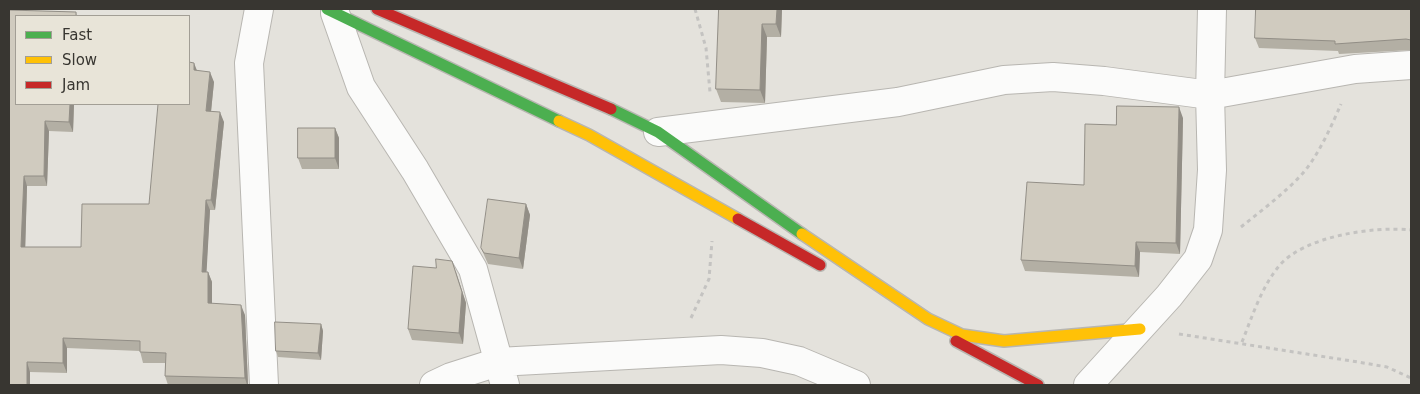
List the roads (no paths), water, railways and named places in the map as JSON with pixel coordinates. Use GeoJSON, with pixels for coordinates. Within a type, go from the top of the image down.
{"type":"FeatureCollection","features":[{"type":"Feature","properties":{"kind":"street"},"geometry":{"type":"LineString","coordinates":[[259,9],[249,63],[264,385]]}},
{"type":"Feature","properties":{"kind":"street"},"geometry":{"type":"LineString","coordinates":[[376,9],[588,97],[658,132],[854,271],[928,319],[962,335],[1004,341],[1140,329]]}},
{"type":"Feature","properties":{"kind":"street"},"geometry":{"type":"LineString","coordinates":[[1088,385],[1140,329],[1198,259],[1208,230],[1212,170],[1210,95],[1212,9]]}},
{"type":"Feature","properties":{"kind":"street"},"geometry":{"type":"LineString","coordinates":[[331,11],[589,135],[828,270]]}},
{"type":"Feature","properties":{"kind":"street"},"geometry":{"type":"LineString","coordinates":[[331,11],[361,87],[415,170],[473,269],[501,373]]}},
{"type":"Feature","properties":{"kind":"street"},"geometry":{"type":"LineString","coordinates":[[658,132],[898,102],[1004,80],[1053,77],[1161,87],[1210,95],[1355,68],[1411,65]]}},
{"type":"Feature","properties":{"kind":"street"},"geometry":{"type":"LineString","coordinates":[[862,289],[1038,385]]}},
{"type":"Feature","properties":{"kind":"street"},"geometry":{"type":"LineString","coordinates":[[434,385],[451,377],[501,373],[668,352],[721,350],[762,353],[799,361],[856,385]]}}]}
